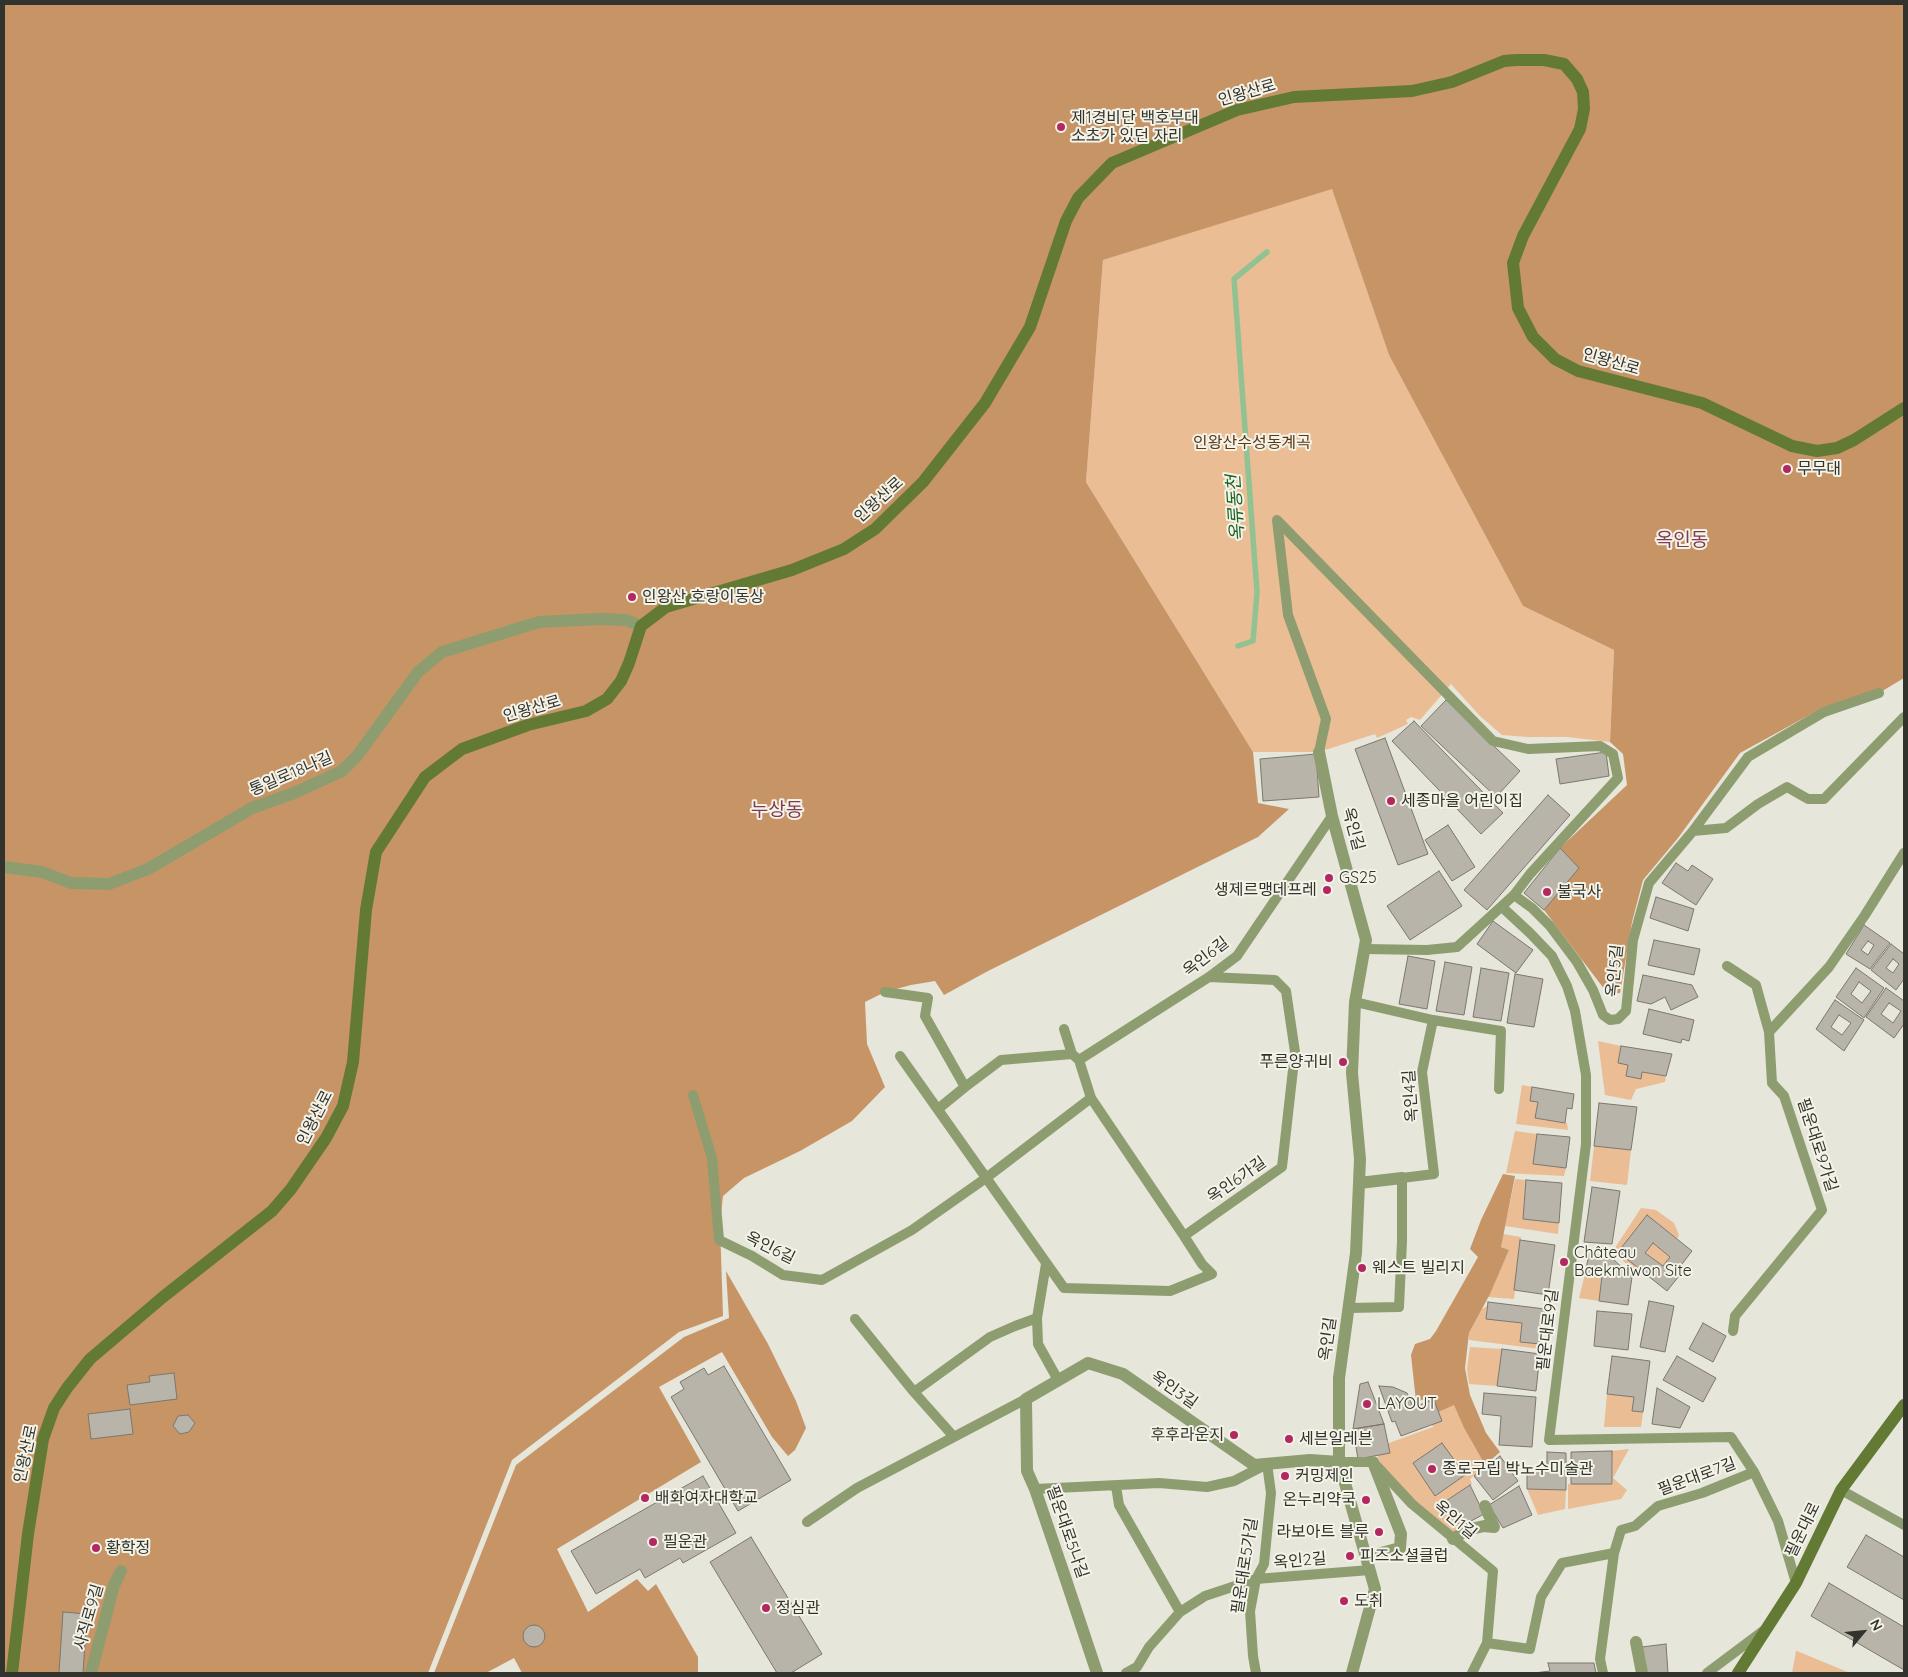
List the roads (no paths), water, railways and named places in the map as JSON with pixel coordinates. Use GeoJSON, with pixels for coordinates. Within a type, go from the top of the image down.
{"type":"FeatureCollection","features":[{"type":"Feature","properties":{"kind":"street","name":"인왕산로"},"geometry":{"type":"LineString","coordinates":[[12,1673],[28,1534],[43,1439],[54,1408],[90,1359],[163,1297],[272,1211],[291,1190],[326,1138],[343,1106],[353,1062],[366,910],[376,852],[425,777],[462,749],[528,725],[586,711],[607,699],[621,681],[641,626],[666,607],[792,570],[844,549],[875,529],[923,482],[985,403],[1030,327],[1066,220],[1078,198],[1112,162],[1237,110],[1294,97],[1412,91],[1452,82],[1504,61],[1544,60],[1564,64],[1577,79],[1583,92],[1584,109],[1580,129],[1524,236],[1513,263],[1518,308],[1533,337],[1555,359],[1578,371],[1702,403],[1792,446],[1817,451],[1837,448],[1854,440],[1904,408]]}},
{"type":"Feature","properties":{"kind":"street","name":"통일로18나길"},"geometry":{"type":"LineString","coordinates":[[4,868],[42,872],[71,883],[110,884],[148,869],[252,808],[294,793],[342,771],[357,756],[418,672],[442,652],[539,622],[600,619],[626,620],[641,626]]}},
{"type":"Feature","properties":{"kind":"street","name":"옥인길"},"geometry":{"type":"LineString","coordinates":[[1319,752],[1332,816],[1366,940],[1355,1002],[1352,1073],[1360,1158],[1356,1253],[1339,1378],[1339,1462],[1375,1589],[1352,1673]]}},
{"type":"Feature","properties":{"kind":"street","name":"옥인4길"},"geometry":{"type":"LineString","coordinates":[[1359,1183],[1402,1178]]}},
{"type":"Feature","properties":{"kind":"street","name":"옥인3길"},"geometry":{"type":"LineString","coordinates":[[1026,1399],[1088,1363],[1123,1374],[1254,1465],[1310,1460],[1339,1462]]}},
{"type":"Feature","properties":{"kind":"street","name":"필운대로5나길"},"geometry":{"type":"LineString","coordinates":[[1026,1399],[1027,1471],[1035,1489],[1097,1673]]}},
{"type":"Feature","properties":{"kind":"street","name":"필운대로"},"geometry":{"type":"LineString","coordinates":[[1738,1673],[1796,1582],[1841,1490],[1904,1405]]}},
{"type":"Feature","properties":{"kind":"street"},"geometry":{"type":"LineString","coordinates":[[1368,1563],[1400,1548],[1401,1534],[1373,1462]]}},
{"type":"Feature","properties":{"kind":"street"},"geometry":{"type":"LineString","coordinates":[[1453,1539],[1468,1530],[1484,1526],[1494,1527],[1485,1506]]}},
{"type":"Feature","properties":{"kind":"street","name":"사직로9길"},"geometry":{"type":"LineString","coordinates":[[91,1673],[114,1585],[121,1570]]}},
{"type":"Feature","properties":{"kind":"street"},"geometry":{"type":"LineString","coordinates":[[1636,1642],[1642,1673]]}},
{"type":"Feature","properties":{"kind":"lane"},"geometry":{"type":"LineString","coordinates":[[1319,752],[1326,719],[1288,615],[1277,520],[1492,741],[1528,749],[1600,746],[1613,754],[1618,778],[1530,874],[1514,895],[1457,947],[1427,950],[1365,949]]}},
{"type":"Feature","properties":{"kind":"lane","name":"옥인5길"},"geometry":{"type":"LineString","coordinates":[[1514,895],[1532,908],[1544,920],[1577,962],[1594,990],[1603,1015],[1610,1020],[1618,1019],[1626,1011],[1633,940],[1649,883],[1693,831],[1748,757],[1824,712],[1879,693]]}},
{"type":"Feature","properties":{"kind":"lane"},"geometry":{"type":"LineString","coordinates":[[1693,831],[1726,828],[1758,804],[1786,787],[1808,799],[1824,799],[1904,717]]}},
{"type":"Feature","properties":{"kind":"lane","name":"옥인6길"},"geometry":{"type":"LineString","coordinates":[[938,1109],[965,1086],[1001,1060],[1076,1057],[1209,977],[1236,956],[1332,816]]}},
{"type":"Feature","properties":{"kind":"lane"},"geometry":{"type":"LineString","coordinates":[[1769,1032],[1829,968],[1866,915],[1904,854]]}},
{"type":"Feature","properties":{"kind":"lane","name":"필운대로9길"},"geometry":{"type":"LineString","coordinates":[[1502,907],[1552,956],[1567,986],[1575,1011],[1586,1075],[1586,1144],[1549,1440],[1731,1436],[1754,1472],[1778,1521],[1796,1582]]}},
{"type":"Feature","properties":{"kind":"lane","name":"필운대로9가길"},"geometry":{"type":"LineString","coordinates":[[1727,966],[1756,985],[1769,1032],[1772,1083],[1784,1096],[1822,1210],[1735,1316],[1733,1331]]}},
{"type":"Feature","properties":{"kind":"lane","name":"옥인6가길"},"geometry":{"type":"LineString","coordinates":[[1184,1236],[1282,1167],[1295,1052],[1286,991],[1275,980],[1209,977]]}},
{"type":"Feature","properties":{"kind":"lane"},"geometry":{"type":"LineString","coordinates":[[885,992],[928,998],[925,1016],[965,1086]]}},
{"type":"Feature","properties":{"kind":"lane"},"geometry":{"type":"LineString","coordinates":[[1355,1002],[1433,1020],[1501,1031],[1498,1089]]}},
{"type":"Feature","properties":{"kind":"lane","name":"옥인4길"},"geometry":{"type":"LineString","coordinates":[[1402,1178],[1434,1174],[1422,1072],[1433,1020]]}},
{"type":"Feature","properties":{"kind":"lane"},"geometry":{"type":"LineString","coordinates":[[900,1056],[1064,1288],[1170,1291],[1212,1274],[1202,1264],[1090,1098],[1064,1029]]}},
{"type":"Feature","properties":{"kind":"lane","name":"옥인6길"},"geometry":{"type":"LineString","coordinates":[[694,1096],[712,1158],[719,1240],[752,1256],[783,1275],[822,1280],[912,1230],[986,1178],[1090,1098]]}},
{"type":"Feature","properties":{"kind":"lane"},"geometry":{"type":"LineString","coordinates":[[1349,1308],[1399,1307],[1402,1178]]}},
{"type":"Feature","properties":{"kind":"lane"},"geometry":{"type":"LineString","coordinates":[[1046,1264],[1037,1318],[1038,1344],[1058,1380]]}},
{"type":"Feature","properties":{"kind":"lane"},"geometry":{"type":"LineString","coordinates":[[914,1392],[990,1337],[1037,1318]]}},
{"type":"Feature","properties":{"kind":"lane"},"geometry":{"type":"LineString","coordinates":[[855,1319],[914,1392],[954,1437]]}},
{"type":"Feature","properties":{"kind":"lane","name":"옥인3길"},"geometry":{"type":"LineString","coordinates":[[807,1522],[857,1488],[1026,1399]]}},
{"type":"Feature","properties":{"kind":"lane"},"geometry":{"type":"LineString","coordinates":[[1339,1462],[1373,1462]]}},
{"type":"Feature","properties":{"kind":"lane","name":"옥인1길"},"geometry":{"type":"LineString","coordinates":[[1373,1462],[1412,1504],[1493,1571],[1487,1643],[1472,1673]]}},
{"type":"Feature","properties":{"kind":"lane","name":"옥인3길"},"geometry":{"type":"LineString","coordinates":[[1035,1489],[1159,1484],[1207,1488],[1234,1481],[1267,1464]]}},
{"type":"Feature","properties":{"kind":"lane","name":"필운대로5가길"},"geometry":{"type":"LineString","coordinates":[[1256,1673],[1250,1611],[1256,1579],[1264,1564],[1271,1492],[1267,1464]]}},
{"type":"Feature","properties":{"kind":"lane","name":"필운대로7길"},"geometry":{"type":"LineString","coordinates":[[1603,1673],[1600,1659],[1614,1553],[1621,1530],[1635,1526],[1658,1506],[1702,1493],[1754,1472]]}},
{"type":"Feature","properties":{"kind":"lane"},"geometry":{"type":"LineString","coordinates":[[1116,1486],[1118,1505],[1180,1612]]}},
{"type":"Feature","properties":{"kind":"lane"},"geometry":{"type":"LineString","coordinates":[[1841,1490],[1904,1525]]}},
{"type":"Feature","properties":{"kind":"lane"},"geometry":{"type":"LineString","coordinates":[[1487,1643],[1530,1649],[1541,1597],[1562,1563],[1614,1553]]}},
{"type":"Feature","properties":{"kind":"lane","name":"옥인2길"},"geometry":{"type":"LineString","coordinates":[[1126,1673],[1137,1668],[1149,1647],[1180,1612],[1205,1596],[1256,1579],[1368,1563]]}},
{"type":"Feature","properties":{"kind":"lane"},"geometry":{"type":"LineString","coordinates":[[1707,1673],[1766,1629]]}},
{"type":"Feature","properties":{"kind":"waterway","name":"옥류동천"},"geometry":{"type":"LineString","coordinates":[[1238,646],[1253,641],[1257,592],[1234,279],[1267,252]]}},
{"type":"Feature","properties":{"kind":"place","name":"제1경비단 백호부대 소초가 있던 자리"},"geometry":{"type":"Point","coordinates":[1061,127]}},
{"type":"Feature","properties":{"kind":"place","name":"무무대"},"geometry":{"type":"Point","coordinates":[1787,469]}},
{"type":"Feature","properties":{"kind":"place","name":"인왕산 호랑이동상"},"geometry":{"type":"Point","coordinates":[632,597]}},
{"type":"Feature","properties":{"kind":"place","name":"세종마을 어린이집"},"geometry":{"type":"Point","coordinates":[1391,801]}},
{"type":"Feature","properties":{"kind":"place","name":"GS25"},"geometry":{"type":"Point","coordinates":[1329,878]}},
{"type":"Feature","properties":{"kind":"place","name":"생제르맹데프레"},"geometry":{"type":"Point","coordinates":[1327,890]}},
{"type":"Feature","properties":{"kind":"place","name":"불국사"},"geometry":{"type":"Point","coordinates":[1547,892]}},
{"type":"Feature","properties":{"kind":"place","name":"푸른양귀비"},"geometry":{"type":"Point","coordinates":[1343,1062]}},
{"type":"Feature","properties":{"kind":"place","name":"Château Baekmiwon Site"},"geometry":{"type":"Point","coordinates":[1564,1262]}},
{"type":"Feature","properties":{"kind":"place","name":"웨스트 빌리지"},"geometry":{"type":"Point","coordinates":[1362,1268]}},
{"type":"Feature","properties":{"kind":"place","name":"LAYOUT"},"geometry":{"type":"Point","coordinates":[1367,1404]}},
{"type":"Feature","properties":{"kind":"place","name":"후후라운지"},"geometry":{"type":"Point","coordinates":[1234,1435]}},
{"type":"Feature","properties":{"kind":"place","name":"세븐일레븐"},"geometry":{"type":"Point","coordinates":[1289,1439]}},
{"type":"Feature","properties":{"kind":"place","name":"종로구립 박노수미술관"},"geometry":{"type":"Point","coordinates":[1432,1469]}},
{"type":"Feature","properties":{"kind":"place","name":"커밍제인"},"geometry":{"type":"Point","coordinates":[1285,1476]}},
{"type":"Feature","properties":{"kind":"place","name":"배화여자대학교"},"geometry":{"type":"Point","coordinates":[645,1498]}},
{"type":"Feature","properties":{"kind":"place","name":"온누리약국"},"geometry":{"type":"Point","coordinates":[1366,1500]}},
{"type":"Feature","properties":{"kind":"place","name":"라보아트 블루"},"geometry":{"type":"Point","coordinates":[1379,1532]}},
{"type":"Feature","properties":{"kind":"place","name":"필운관"},"geometry":{"type":"Point","coordinates":[653,1542]}},
{"type":"Feature","properties":{"kind":"place","name":"황학정"},"geometry":{"type":"Point","coordinates":[96,1548]}},
{"type":"Feature","properties":{"kind":"place","name":"피즈소셜클럽"},"geometry":{"type":"Point","coordinates":[1350,1556]}},
{"type":"Feature","properties":{"kind":"place","name":"도취"},"geometry":{"type":"Point","coordinates":[1344,1601]}},
{"type":"Feature","properties":{"kind":"place","name":"정심관"},"geometry":{"type":"Point","coordinates":[766,1608]}},
{"type":"Feature","properties":{"kind":"district","name":"옥인동"},"geometry":{"type":"Point","coordinates":[1682,540]}},
{"type":"Feature","properties":{"kind":"district","name":"누상동"},"geometry":{"type":"Point","coordinates":[777,810]}},
{"type":"Feature","properties":{"kind":"park label","name":"인왕산수성동계곡"},"geometry":{"type":"Point","coordinates":[1252,443]}}]}
